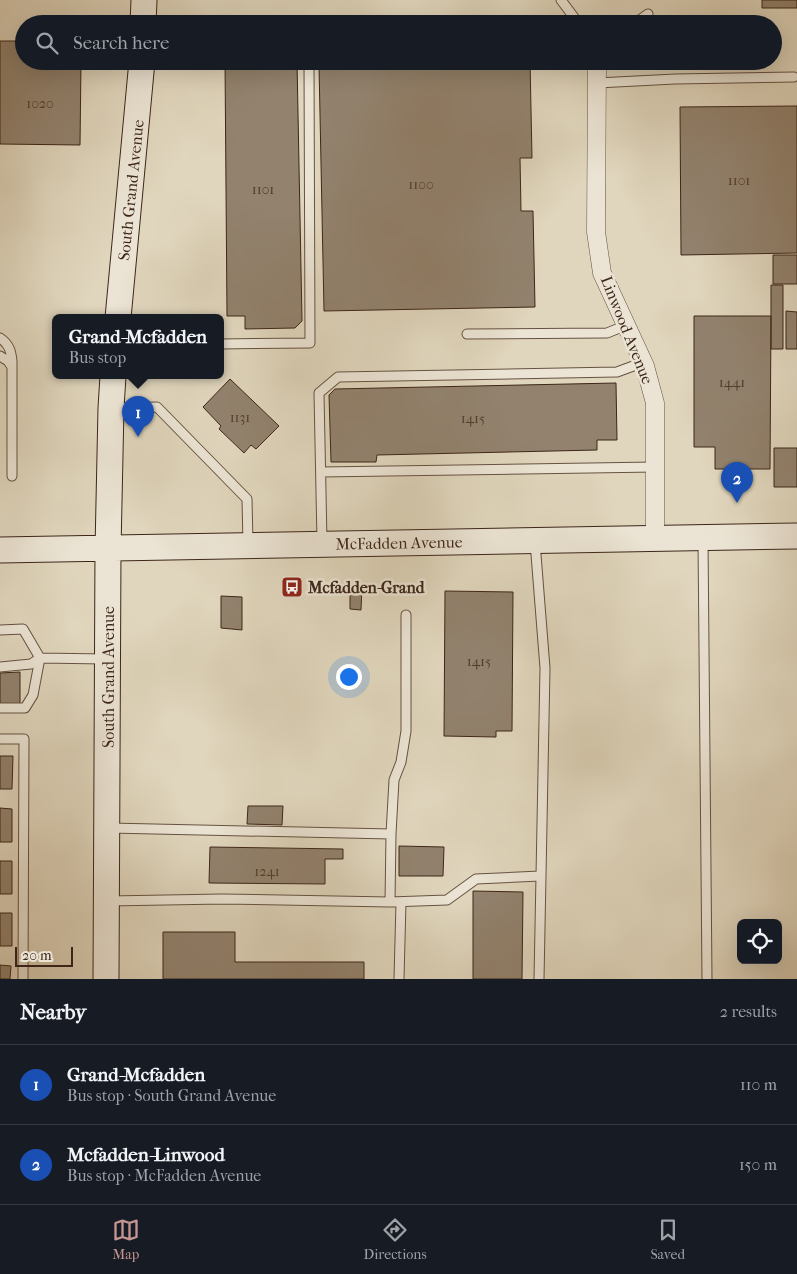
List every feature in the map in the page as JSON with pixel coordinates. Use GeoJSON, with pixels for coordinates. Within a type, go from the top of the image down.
{"type":"FeatureCollection","features":[{"type":"Feature","properties":{"kind":"main road"},"geometry":{"type":"LineString","coordinates":[[144,0],[144,15]]}},
{"type":"Feature","properties":{"kind":"main road","name":"South Grand Avenue"},"geometry":{"type":"LineString","coordinates":[[118,314],[141,70]]}},
{"type":"Feature","properties":{"kind":"main road","name":"South Grand Avenue"},"geometry":{"type":"LineString","coordinates":[[106,979],[108,548],[113,379]]}},
{"type":"Feature","properties":{"kind":"main road","name":"McFadden Avenue"},"geometry":{"type":"LineString","coordinates":[[0,550],[797,536]]}},
{"type":"Feature","properties":{"kind":"street","name":"Linwood Avenue"},"geometry":{"type":"LineString","coordinates":[[598,70],[596,232],[602,274],[644,362],[655,403],[654,539]]}},
{"type":"Feature","properties":{"kind":"lane"},"geometry":{"type":"LineString","coordinates":[[561,0],[572,15]]}},
{"type":"Feature","properties":{"kind":"lane"},"geometry":{"type":"LineString","coordinates":[[224,344],[310,343],[309,70]]}},
{"type":"Feature","properties":{"kind":"lane"},"geometry":{"type":"LineString","coordinates":[[597,83],[675,79],[794,77]]}},
{"type":"Feature","properties":{"kind":"lane"},"geometry":{"type":"LineString","coordinates":[[467,334],[607,333],[627,325]]}},
{"type":"Feature","properties":{"kind":"lane"},"geometry":{"type":"LineString","coordinates":[[0,338],[12,353],[12,476]]}},
{"type":"Feature","properties":{"kind":"lane"},"geometry":{"type":"LineString","coordinates":[[0,356],[8,361],[12,367]]}},
{"type":"Feature","properties":{"kind":"lane"},"geometry":{"type":"LineString","coordinates":[[322,545],[319,393],[338,377],[617,372],[644,362]]}},
{"type":"Feature","properties":{"kind":"lane"},"geometry":{"type":"LineString","coordinates":[[111,408],[157,408],[164,414],[247,499],[248,546]]}},
{"type":"Feature","properties":{"kind":"lane"},"geometry":{"type":"LineString","coordinates":[[321,472],[655,467]]}},
{"type":"Feature","properties":{"kind":"lane"},"geometry":{"type":"LineString","coordinates":[[704,538],[707,979]]}},
{"type":"Feature","properties":{"kind":"lane"},"geometry":{"type":"LineString","coordinates":[[535,541],[545,668],[539,979]]}},
{"type":"Feature","properties":{"kind":"lane"},"geometry":{"type":"LineString","coordinates":[[390,902],[394,780],[401,762],[406,731],[406,615]]}},
{"type":"Feature","properties":{"kind":"lane"},"geometry":{"type":"LineString","coordinates":[[0,630],[23,629],[40,658],[34,695],[25,708],[0,708]]}},
{"type":"Feature","properties":{"kind":"lane"},"geometry":{"type":"LineString","coordinates":[[0,667],[31,664],[40,658],[108,659]]}},
{"type":"Feature","properties":{"kind":"lane"},"geometry":{"type":"LineString","coordinates":[[0,739],[24,739],[23,979]]}},
{"type":"Feature","properties":{"kind":"lane"},"geometry":{"type":"LineString","coordinates":[[107,828],[392,834]]}},
{"type":"Feature","properties":{"kind":"lane"},"geometry":{"type":"LineString","coordinates":[[106,901],[222,899],[401,902],[447,900],[476,879],[540,876]]}},
{"type":"Feature","properties":{"kind":"lane"},"geometry":{"type":"LineString","coordinates":[[399,979],[401,902]]}},
{"type":"Feature","properties":{"kind":"building"},"geometry":{"type":"Polygon","coordinates":[[[762,0],[797,0],[797,8],[762,8],[762,0]]]}},
{"type":"Feature","properties":{"kind":"building"},"geometry":{"type":"Polygon","coordinates":[[[0,41],[15,41],[15,70],[81,70],[80,145],[0,144],[0,41]]]}},
{"type":"Feature","properties":{"kind":"building"},"geometry":{"type":"Polygon","coordinates":[[[225,70],[297,70],[302,321],[295,328],[245,329],[245,316],[227,316],[225,70]]]}},
{"type":"Feature","properties":{"kind":"building"},"geometry":{"type":"Polygon","coordinates":[[[319,70],[530,70],[532,158],[520,158],[521,211],[533,211],[535,307],[324,311],[319,70]]]}},
{"type":"Feature","properties":{"kind":"building"},"geometry":{"type":"Polygon","coordinates":[[[797,106],[797,253],[681,255],[680,107],[797,106]]]}},
{"type":"Feature","properties":{"kind":"building"},"geometry":{"type":"Polygon","coordinates":[[[773,255],[797,255],[797,284],[773,284],[773,255]]]}},
{"type":"Feature","properties":{"kind":"building"},"geometry":{"type":"Polygon","coordinates":[[[771,285],[783,285],[783,349],[771,349],[771,285]]]}},
{"type":"Feature","properties":{"kind":"building"},"geometry":{"type":"Polygon","coordinates":[[[786,311],[797,312],[797,349],[786,349],[786,311]]]}},
{"type":"Feature","properties":{"kind":"building"},"geometry":{"type":"Polygon","coordinates":[[[694,316],[771,316],[770,469],[715,469],[715,447],[694,447],[694,316]]]}},
{"type":"Feature","properties":{"kind":"building"},"geometry":{"type":"Polygon","coordinates":[[[230,379],[279,426],[256,449],[251,445],[244,453],[219,429],[221,426],[203,407],[230,379]]]}},
{"type":"Feature","properties":{"kind":"building"},"geometry":{"type":"Polygon","coordinates":[[[616,383],[617,440],[597,440],[597,450],[377,455],[376,462],[331,462],[329,395],[335,389],[616,383]]]}},
{"type":"Feature","properties":{"kind":"building"},"geometry":{"type":"Polygon","coordinates":[[[774,448],[797,448],[797,487],[774,487],[774,448]]]}},
{"type":"Feature","properties":{"kind":"building"},"geometry":{"type":"Polygon","coordinates":[[[350,587],[362,587],[361,610],[350,609],[350,587]]]}},
{"type":"Feature","properties":{"kind":"building"},"geometry":{"type":"Polygon","coordinates":[[[445,591],[513,592],[512,731],[496,731],[496,737],[444,736],[445,591]]]}},
{"type":"Feature","properties":{"kind":"building"},"geometry":{"type":"Polygon","coordinates":[[[221,596],[242,597],[242,630],[221,628],[221,596]]]}},
{"type":"Feature","properties":{"kind":"building"},"geometry":{"type":"Polygon","coordinates":[[[20,672],[20,705],[0,705],[0,673],[20,672]]]}},
{"type":"Feature","properties":{"kind":"building"},"geometry":{"type":"Polygon","coordinates":[[[0,756],[13,756],[12,789],[0,789],[0,756]]]}},
{"type":"Feature","properties":{"kind":"building"},"geometry":{"type":"Polygon","coordinates":[[[248,806],[283,806],[282,825],[247,824],[248,806]]]}},
{"type":"Feature","properties":{"kind":"building"},"geometry":{"type":"Polygon","coordinates":[[[0,808],[12,809],[12,842],[0,842],[0,808]]]}},
{"type":"Feature","properties":{"kind":"building"},"geometry":{"type":"Polygon","coordinates":[[[399,846],[444,847],[443,876],[399,876],[399,846]]]}},
{"type":"Feature","properties":{"kind":"building"},"geometry":{"type":"Polygon","coordinates":[[[210,847],[343,849],[343,859],[325,859],[325,884],[209,883],[210,847]]]}},
{"type":"Feature","properties":{"kind":"building"},"geometry":{"type":"Polygon","coordinates":[[[0,861],[12,861],[12,894],[0,894],[0,861]]]}},
{"type":"Feature","properties":{"kind":"building"},"geometry":{"type":"Polygon","coordinates":[[[473,891],[523,892],[522,979],[473,979],[473,891]]]}},
{"type":"Feature","properties":{"kind":"building"},"geometry":{"type":"Polygon","coordinates":[[[0,913],[12,913],[12,946],[0,946],[0,913]]]}},
{"type":"Feature","properties":{"kind":"building"},"geometry":{"type":"Polygon","coordinates":[[[163,932],[235,932],[235,962],[364,962],[364,979],[163,979],[163,932]]]}},
{"type":"Feature","properties":{"kind":"building"},"geometry":{"type":"Polygon","coordinates":[[[0,965],[11,966],[10,979],[0,979],[0,965]]]}},
{"type":"Feature","properties":{"kind":"place","name":"Grand-Mcfadden"},"geometry":{"type":"Point","coordinates":[138,437]}},
{"type":"Feature","properties":{"kind":"place","name":"Mcfadden-Linwood"},"geometry":{"type":"Point","coordinates":[737,503]}},
{"type":"Feature","properties":{"kind":"place","name":"Mcfadden-Grand"},"geometry":{"type":"Point","coordinates":[292,587]}}]}
